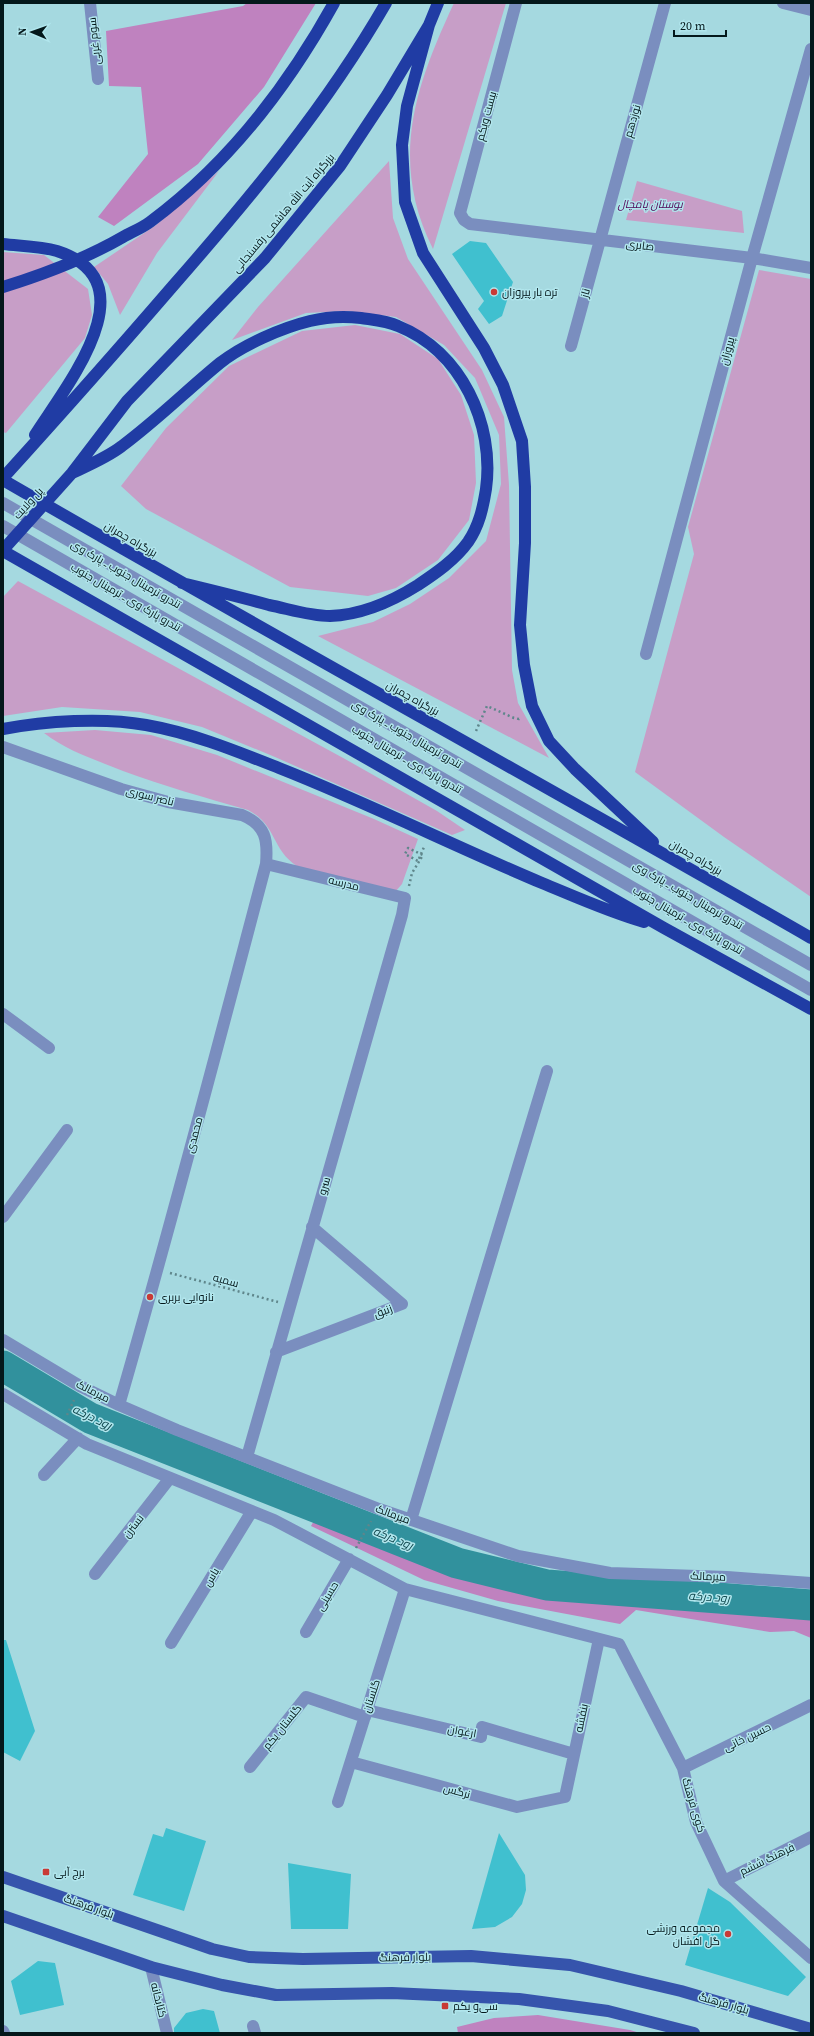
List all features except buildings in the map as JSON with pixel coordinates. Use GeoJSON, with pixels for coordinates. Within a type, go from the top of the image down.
{"type":"FeatureCollection","features":[{"type":"Feature","properties":{"kind":"highway"},"geometry":{"type":"LineString","coordinates":[[3,287],[39,276],[99,251],[149,223],[199,181],[232,149],[260,114],[314,39],[334,3]]}},
{"type":"Feature","properties":{"kind":"highway"},"geometry":{"type":"LineString","coordinates":[[3,479],[245,203],[321,105],[386,3]]}},
{"type":"Feature","properties":{"kind":"highway","name":"بزرگراه آیت الله هاشمی رفسنجانی"},"geometry":{"type":"LineString","coordinates":[[72,473],[127,401],[265,258],[340,166],[387,95],[429,26],[438,3]]}},
{"type":"Feature","properties":{"kind":"highway"},"geometry":{"type":"LineString","coordinates":[[429,26],[407,106],[402,144],[405,202],[423,253],[484,348],[503,385],[522,441],[525,487],[525,543],[520,625],[524,665],[532,706],[549,741],[575,769],[667,855]]}},
{"type":"Feature","properties":{"kind":"highway"},"geometry":{"type":"LineString","coordinates":[[3,244],[31,246],[56,251],[69,256],[81,263],[91,272],[101,298],[101,311],[98,326],[88,350],[19,460]]}},
{"type":"Feature","properties":{"kind":"highway"},"geometry":{"type":"LineString","coordinates":[[72,473],[120,448],[222,362],[278,332],[313,320],[346,316],[398,325],[427,341],[451,362],[470,393],[478,412],[486,442],[488,472],[484,503],[477,525],[468,542],[457,555],[444,566],[395,599],[367,610],[326,616],[300,612],[182,583]]}},
{"type":"Feature","properties":{"kind":"highway","name":"پل ولایت"},"geometry":{"type":"LineString","coordinates":[[3,551],[72,473]]}},
{"type":"Feature","properties":{"kind":"highway","name":"بزرگراه چمران"},"geometry":{"type":"LineString","coordinates":[[3,479],[182,583],[667,855],[811,938]]}},
{"type":"Feature","properties":{"kind":"highway"},"geometry":{"type":"LineString","coordinates":[[3,551],[664,928],[811,1009]]}},
{"type":"Feature","properties":{"kind":"highway"},"geometry":{"type":"LineString","coordinates":[[3,556],[20,561]]}},
{"type":"Feature","properties":{"kind":"highway"},"geometry":{"type":"LineString","coordinates":[[3,730],[26,725],[84,721],[144,724],[184,734],[243,754],[320,784],[518,873],[614,913],[664,928]]}},
{"type":"Feature","properties":{"kind":"main road","name":"بلوار فرهنگ"},"geometry":{"type":"LineString","coordinates":[[3,1877],[212,1949],[249,1956],[303,1959],[471,1956],[570,1965],[681,1991],[811,2029]]}},
{"type":"Feature","properties":{"kind":"main road"},"geometry":{"type":"LineString","coordinates":[[3,1916],[151,1967],[222,1985],[276,1995],[392,1993],[519,1999],[608,2011],[694,2033]]}},
{"type":"Feature","properties":{"kind":"street","name":"سوم غربی"},"geometry":{"type":"LineString","coordinates":[[90,3],[98,80]]}},
{"type":"Feature","properties":{"kind":"street","name":"بیست ویکم"},"geometry":{"type":"LineString","coordinates":[[470,224],[464,220],[460,213],[516,3]]}},
{"type":"Feature","properties":{"kind":"street","name":"نوزدهم"},"geometry":{"type":"LineString","coordinates":[[599,239],[665,3]]}},
{"type":"Feature","properties":{"kind":"street"},"geometry":{"type":"LineString","coordinates":[[783,3],[811,10]]}},
{"type":"Feature","properties":{"kind":"street","name":"پیروزان"},"geometry":{"type":"LineString","coordinates":[[646,654],[752,258],[811,49]]}},
{"type":"Feature","properties":{"kind":"street","name":"صابری"},"geometry":{"type":"LineString","coordinates":[[470,224],[752,258],[811,268]]}},
{"type":"Feature","properties":{"kind":"street","name":"ناز"},"geometry":{"type":"LineString","coordinates":[[571,346],[599,239]]}},
{"type":"Feature","properties":{"kind":"street","name":"تندرو ترمینال جنوب ـ پارک وی"},"geometry":{"type":"LineString","coordinates":[[3,503],[811,966]]}},
{"type":"Feature","properties":{"kind":"street","name":"تندرو پارک وی ـ ترمینال جنوب"},"geometry":{"type":"LineString","coordinates":[[3,526],[811,990]]}},
{"type":"Feature","properties":{"kind":"street","name":"ناصر سوری"},"geometry":{"type":"LineString","coordinates":[[3,747],[121,789],[168,802],[242,815],[252,819],[265,835],[267,847],[266,864]]}},
{"type":"Feature","properties":{"kind":"street"},"geometry":{"type":"LineString","coordinates":[[560,847],[571,828]]}},
{"type":"Feature","properties":{"kind":"street","name":"مدرسه"},"geometry":{"type":"LineString","coordinates":[[266,864],[405,898]]}},
{"type":"Feature","properties":{"kind":"street","name":"محمدی"},"geometry":{"type":"LineString","coordinates":[[119,1405],[158,1270],[266,864]]}},
{"type":"Feature","properties":{"kind":"street","name":"سرو"},"geometry":{"type":"LineString","coordinates":[[247,1457],[402,916],[405,898]]}},
{"type":"Feature","properties":{"kind":"street"},"geometry":{"type":"LineString","coordinates":[[3,1014],[48,1048]]}},
{"type":"Feature","properties":{"kind":"street"},"geometry":{"type":"LineString","coordinates":[[411,1520],[548,1071]]}},
{"type":"Feature","properties":{"kind":"street"},"geometry":{"type":"LineString","coordinates":[[3,1217],[67,1130]]}},
{"type":"Feature","properties":{"kind":"street","name":"زنبق"},"geometry":{"type":"LineString","coordinates":[[276,1352],[402,1304],[312,1227]]}},
{"type":"Feature","properties":{"kind":"street","name":"میرمالک"},"geometry":{"type":"LineString","coordinates":[[3,1340],[80,1386],[119,1405],[247,1457],[411,1520],[518,1556],[610,1572],[727,1577],[811,1583]]}},
{"type":"Feature","properties":{"kind":"street"},"geometry":{"type":"LineString","coordinates":[[3,1394],[78,1438],[170,1478],[274,1520],[405,1589],[599,1639]]}},
{"type":"Feature","properties":{"kind":"street"},"geometry":{"type":"LineString","coordinates":[[44,1475],[78,1438]]}},
{"type":"Feature","properties":{"kind":"street","name":"نسترن"},"geometry":{"type":"LineString","coordinates":[[96,1574],[170,1478]]}},
{"type":"Feature","properties":{"kind":"street","name":"یاس"},"geometry":{"type":"LineString","coordinates":[[171,1643],[252,1511]]}},
{"type":"Feature","properties":{"kind":"street","name":"حسینی"},"geometry":{"type":"LineString","coordinates":[[306,1632],[349,1559]]}},
{"type":"Feature","properties":{"kind":"street","name":"گلستان"},"geometry":{"type":"LineString","coordinates":[[338,1802],[405,1589]]}},
{"type":"Feature","properties":{"kind":"street","name":"بنفشه"},"geometry":{"type":"LineString","coordinates":[[564,1797],[599,1639]]}},
{"type":"Feature","properties":{"kind":"street","name":"کوی فرهنگ"},"geometry":{"type":"LineString","coordinates":[[599,1639],[619,1644],[683,1768],[696,1822],[724,1881],[811,1958]]}},
{"type":"Feature","properties":{"kind":"street","name":"گلستان یکم"},"geometry":{"type":"LineString","coordinates":[[250,1767],[306,1697],[366,1714]]}},
{"type":"Feature","properties":{"kind":"street","name":"حسین خانی"},"geometry":{"type":"LineString","coordinates":[[683,1768],[811,1705]]}},
{"type":"Feature","properties":{"kind":"street","name":"ارغوان"},"geometry":{"type":"LineString","coordinates":[[366,1714],[481,1736],[482,1727],[574,1754]]}},
{"type":"Feature","properties":{"kind":"street","name":"نرگس"},"geometry":{"type":"LineString","coordinates":[[350,1762],[517,1807],[564,1797]]}},
{"type":"Feature","properties":{"kind":"street","name":"فرهنگ ششم"},"geometry":{"type":"LineString","coordinates":[[724,1881],[811,1837]]}},
{"type":"Feature","properties":{"kind":"street","name":"کتابخانه"},"geometry":{"type":"LineString","coordinates":[[151,1967],[167,2033]]}},
{"type":"Feature","properties":{"kind":"path"},"geometry":{"type":"LineString","coordinates":[[487,706],[514,718]]}},
{"type":"Feature","properties":{"kind":"path"},"geometry":{"type":"LineString","coordinates":[[405,898],[412,872],[423,855],[408,848],[405,854],[418,861]]}},
{"type":"Feature","properties":{"kind":"path","name":"سمیه"},"geometry":{"type":"LineString","coordinates":[[158,1270],[290,1305]]}},
{"type":"Feature","properties":{"kind":"path"},"geometry":{"type":"LineString","coordinates":[[67,1414],[76,1395]]}},
{"type":"Feature","properties":{"kind":"path"},"geometry":{"type":"LineString","coordinates":[[361,1540],[375,1514]]}},
{"type":"Feature","properties":{"kind":"green space"},"geometry":{"type":"Polygon","coordinates":[[[454,3],[506,3],[433,249],[420,216],[412,185],[410,154],[412,124],[428,64],[454,3]]]}},
{"type":"Feature","properties":{"kind":"green space"},"geometry":{"type":"Polygon","coordinates":[[[389,161],[393,218],[408,259],[482,370],[504,417],[509,485],[512,670],[518,703],[549,758],[318,636],[373,622],[410,604],[449,578],[486,541],[501,484],[499,435],[475,378],[444,345],[396,317],[347,311],[306,313],[232,340],[258,307],[389,161]]]}},
{"type":"Feature","properties":{"kind":"green space"},"geometry":{"type":"Polygon","coordinates":[[[219,171],[157,253],[120,315],[108,284],[94,267],[156,225],[219,171]]]}},
{"type":"Feature","properties":{"kind":"green space","name":"بوستان پامچال"},"geometry":{"type":"Polygon","coordinates":[[[637,181],[742,211],[744,233],[626,220],[637,181]]]}},
{"type":"Feature","properties":{"kind":"green space"},"geometry":{"type":"Polygon","coordinates":[[[3,252],[44,255],[88,289],[92,315],[85,338],[6,433],[3,432],[3,252]]]}},
{"type":"Feature","properties":{"kind":"green space"},"geometry":{"type":"Polygon","coordinates":[[[759,270],[811,279],[811,897],[724,837],[635,772],[694,554],[688,527],[759,270]]]}},
{"type":"Feature","properties":{"kind":"green space"},"geometry":{"type":"Polygon","coordinates":[[[355,325],[400,334],[438,359],[461,395],[474,435],[476,483],[469,520],[438,560],[396,588],[368,596],[290,587],[146,509],[121,486],[166,428],[229,366],[302,331],[355,325]]]}},
{"type":"Feature","properties":{"kind":"green space"},"geometry":{"type":"Polygon","coordinates":[[[18,581],[345,759],[437,811],[465,830],[452,835],[275,757],[202,727],[140,712],[62,707],[3,716],[3,597],[18,581]]]}},
{"type":"Feature","properties":{"kind":"green space"},"geometry":{"type":"Polygon","coordinates":[[[95,730],[151,735],[217,755],[374,819],[418,839],[402,884],[396,891],[302,869],[284,855],[265,824],[258,816],[248,810],[169,787],[123,771],[72,750],[44,733],[95,730]]]}},
{"type":"Feature","properties":{"kind":"shaded area"},"geometry":{"type":"Polygon","coordinates":[[[247,3],[316,3],[264,87],[198,164],[114,226],[98,217],[148,154],[141,87],[109,86],[106,31],[243,6],[247,3]]]}},
{"type":"Feature","properties":{"kind":"shaded area"},"geometry":{"type":"Polygon","coordinates":[[[315,1519],[502,1587],[811,1616],[811,1638],[794,1631],[770,1632],[636,1610],[620,1624],[498,1601],[424,1580],[311,1526],[315,1519]]]}},
{"type":"Feature","properties":{"kind":"shaded area"},"geometry":{"type":"Polygon","coordinates":[[[538,2015],[630,2030],[640,2033],[458,2033],[457,2027],[494,2018],[538,2015]]]}},
{"type":"Feature","properties":{"kind":"waterway","name":"رود درکه"},"geometry":{"type":"LineString","coordinates":[[3,1366],[90,1418],[457,1563],[547,1585],[811,1605]]}},
{"type":"Feature","properties":{"kind":"place","name":"تره بار پیروزان"},"geometry":{"type":"Point","coordinates":[494,292]}},
{"type":"Feature","properties":{"kind":"place","name":"نانوایی بربری"},"geometry":{"type":"Point","coordinates":[150,1297]}},
{"type":"Feature","properties":{"kind":"place","name":"برج آبی"},"geometry":{"type":"Point","coordinates":[46,1872]}},
{"type":"Feature","properties":{"kind":"place","name":"مجموعه ورزشی گل افشان"},"geometry":{"type":"Point","coordinates":[728,1934]}},
{"type":"Feature","properties":{"kind":"place","name":"سی‌و یکم"},"geometry":{"type":"Point","coordinates":[445,2006]}}]}
